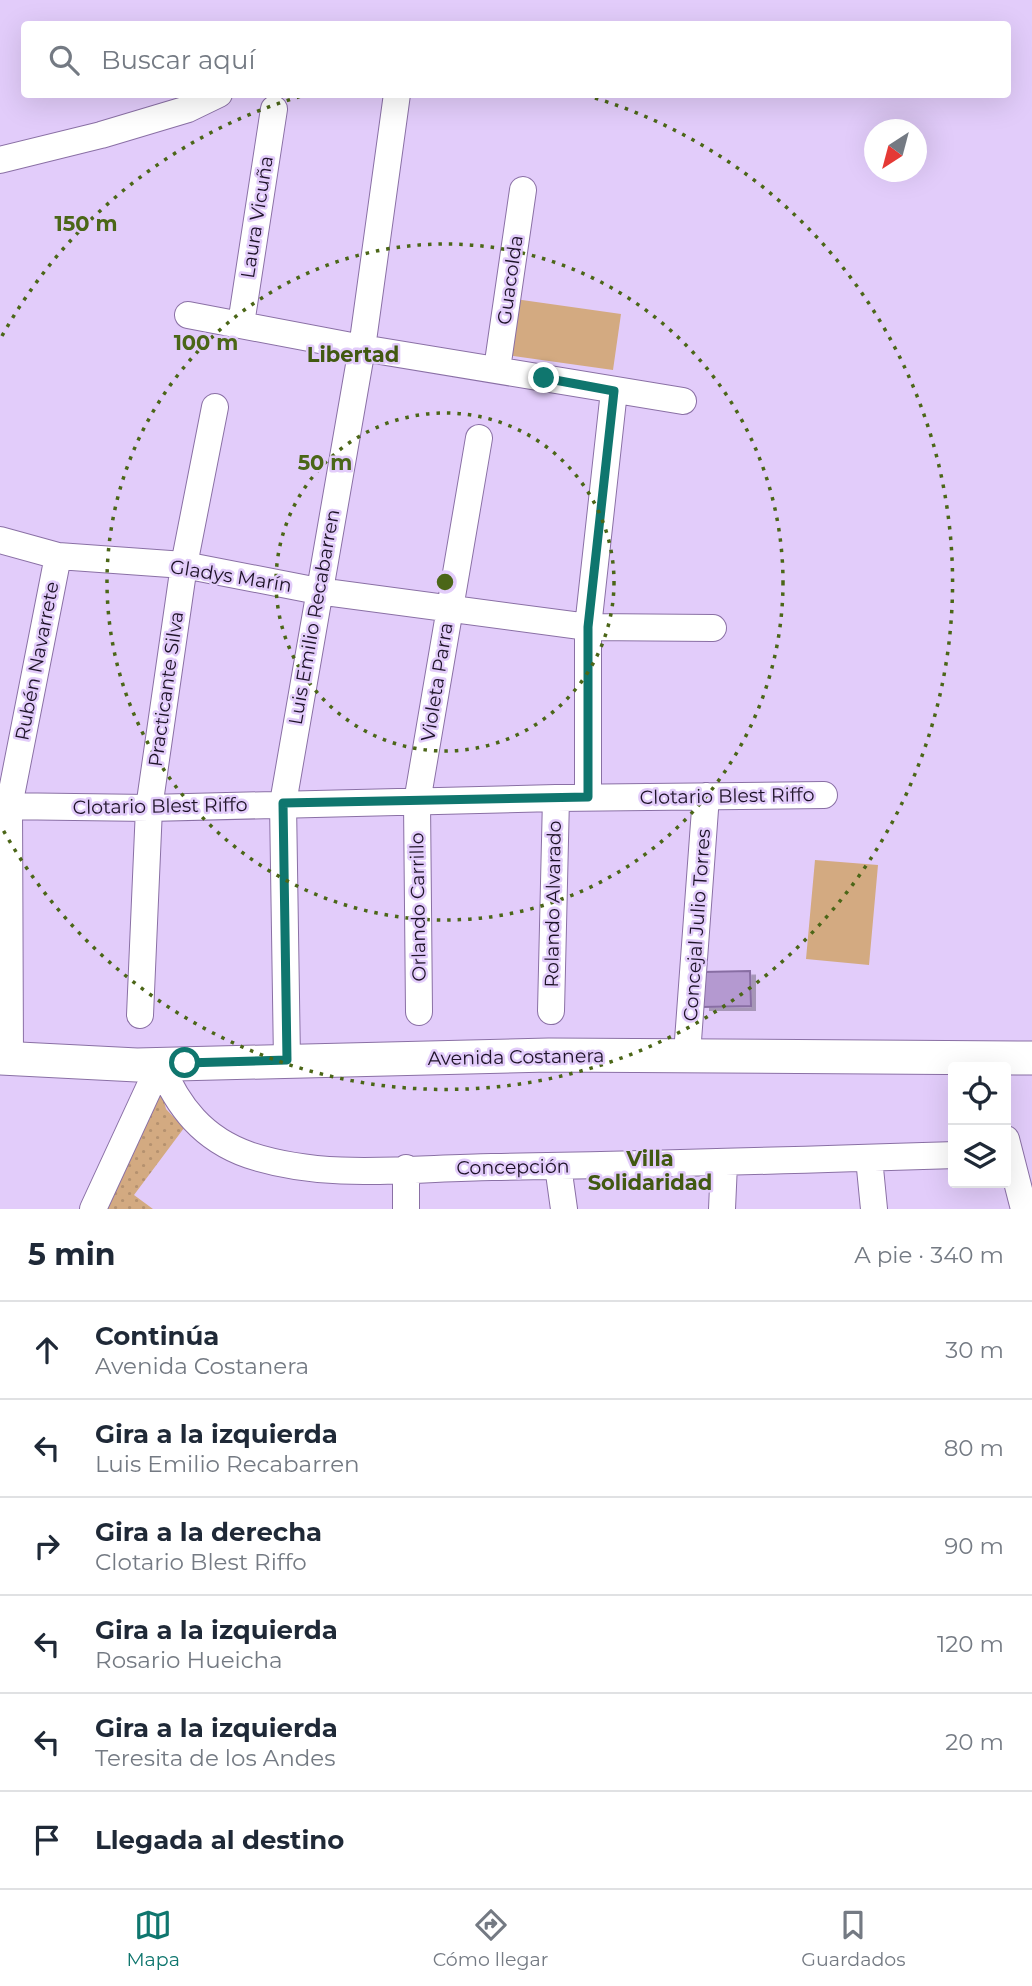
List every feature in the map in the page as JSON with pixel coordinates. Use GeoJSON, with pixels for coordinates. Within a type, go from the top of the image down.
{"type":"FeatureCollection","features":[{"type":"Feature","properties":{"kind":"street"},"geometry":{"type":"LineString","coordinates":[[0,160],[100,135],[188,109],[211,98]]}},
{"type":"Feature","properties":{"kind":"street","name":"Luis Emilio Recabarren"},"geometry":{"type":"LineString","coordinates":[[287,1060],[283,803],[362,348],[396,98]]}},
{"type":"Feature","properties":{"kind":"street","name":"Laura Vicuña"},"geometry":{"type":"LineString","coordinates":[[241,324],[274,110]]}},
{"type":"Feature","properties":{"kind":"street","name":"Guacolda"},"geometry":{"type":"LineString","coordinates":[[498,369],[523,190]]}},
{"type":"Feature","properties":{"kind":"street"},"geometry":{"type":"LineString","coordinates":[[188,315],[362,348],[683,401]]}},
{"type":"Feature","properties":{"kind":"street"},"geometry":{"type":"LineString","coordinates":[[588,797],[588,627],[614,391]]}},
{"type":"Feature","properties":{"kind":"street","name":"Practicante Silva"},"geometry":{"type":"LineString","coordinates":[[139,1015],[149,808],[184,565],[215,407]]}},
{"type":"Feature","properties":{"kind":"street","name":"Violeta Parra"},"geometry":{"type":"LineString","coordinates":[[417,802],[479,438]]}},
{"type":"Feature","properties":{"kind":"street","name":"Gladys Marín"},"geometry":{"type":"LineString","coordinates":[[0,540],[58,556],[184,565],[318,591],[588,627],[713,628]]}},
{"type":"Feature","properties":{"kind":"street","name":"Rubén Navarrete"},"geometry":{"type":"LineString","coordinates":[[5,1058],[4,806],[58,556]]}},
{"type":"Feature","properties":{"kind":"street","name":"Clotario Blest Riffo"},"geometry":{"type":"LineString","coordinates":[[4,806],[149,808],[556,797],[824,795]]}},
{"type":"Feature","properties":{"kind":"street","name":"Concejal Julio Torres"},"geometry":{"type":"LineString","coordinates":[[687,1054],[706,796]]}},
{"type":"Feature","properties":{"kind":"street","name":"Rolando Alvarado"},"geometry":{"type":"LineString","coordinates":[[551,1010],[556,797]]}},
{"type":"Feature","properties":{"kind":"street","name":"Orlando Carrillo"},"geometry":{"type":"LineString","coordinates":[[417,802],[419,1012]]}},
{"type":"Feature","properties":{"kind":"street","name":"Avenida Costanera"},"geometry":{"type":"LineString","coordinates":[[5,1058],[160,1064],[687,1054],[948,1063]]}},
{"type":"Feature","properties":{"kind":"street","name":"Avenida Costanera"},"geometry":{"type":"LineString","coordinates":[[1002,1062],[1032,1058]]}},
{"type":"Feature","properties":{"kind":"street"},"geometry":{"type":"LineString","coordinates":[[93,1209],[160,1064]]}},
{"type":"Feature","properties":{"kind":"street","name":"Concepción"},"geometry":{"type":"LineString","coordinates":[[160,1064],[176,1100],[205,1131],[248,1154],[342,1173],[406,1168],[724,1164],[948,1155]]}},
{"type":"Feature","properties":{"kind":"street"},"geometry":{"type":"LineString","coordinates":[[869,1158],[874,1209]]}},
{"type":"Feature","properties":{"kind":"street"},"geometry":{"type":"LineString","coordinates":[[1011,1162],[1024,1209]]}},
{"type":"Feature","properties":{"kind":"street"},"geometry":{"type":"LineString","coordinates":[[722,1209],[724,1164]]}},
{"type":"Feature","properties":{"kind":"street"},"geometry":{"type":"LineString","coordinates":[[558,1166],[564,1209]]}},
{"type":"Feature","properties":{"kind":"street"},"geometry":{"type":"LineString","coordinates":[[406,1168],[407,1209]]}},
{"type":"Feature","properties":{"kind":"shaded area"},"geometry":{"type":"Polygon","coordinates":[[[515,299],[621,314],[613,370],[507,355],[515,299]]]}},
{"type":"Feature","properties":{"kind":"shaded area"},"geometry":{"type":"Polygon","coordinates":[[[815,860],[878,865],[869,965],[806,959],[815,860]]]}},
{"type":"Feature","properties":{"kind":"shaded area"},"geometry":{"type":"Polygon","coordinates":[[[159,1081],[166,1109],[184,1128],[134,1195],[153,1209],[101,1209],[159,1081]]]}},
{"type":"Feature","properties":{"kind":"building"},"geometry":{"type":"Polygon","coordinates":[[[750,971],[751,1006],[702,1007],[702,972],[750,971]]]}},
{"type":"Feature","properties":{"kind":"district","name":"Libertad"},"geometry":{"type":"Point","coordinates":[353,354]}},
{"type":"Feature","properties":{"kind":"district","name":"Villa Solidaridad"},"geometry":{"type":"Point","coordinates":[650,1170]}},
{"type":"Feature","properties":{"kind":"route"},"geometry":{"type":"LineString","coordinates":[[185,1063],[287,1060],[283,803],[588,797],[588,627],[614,391],[544,378]]}}]}
